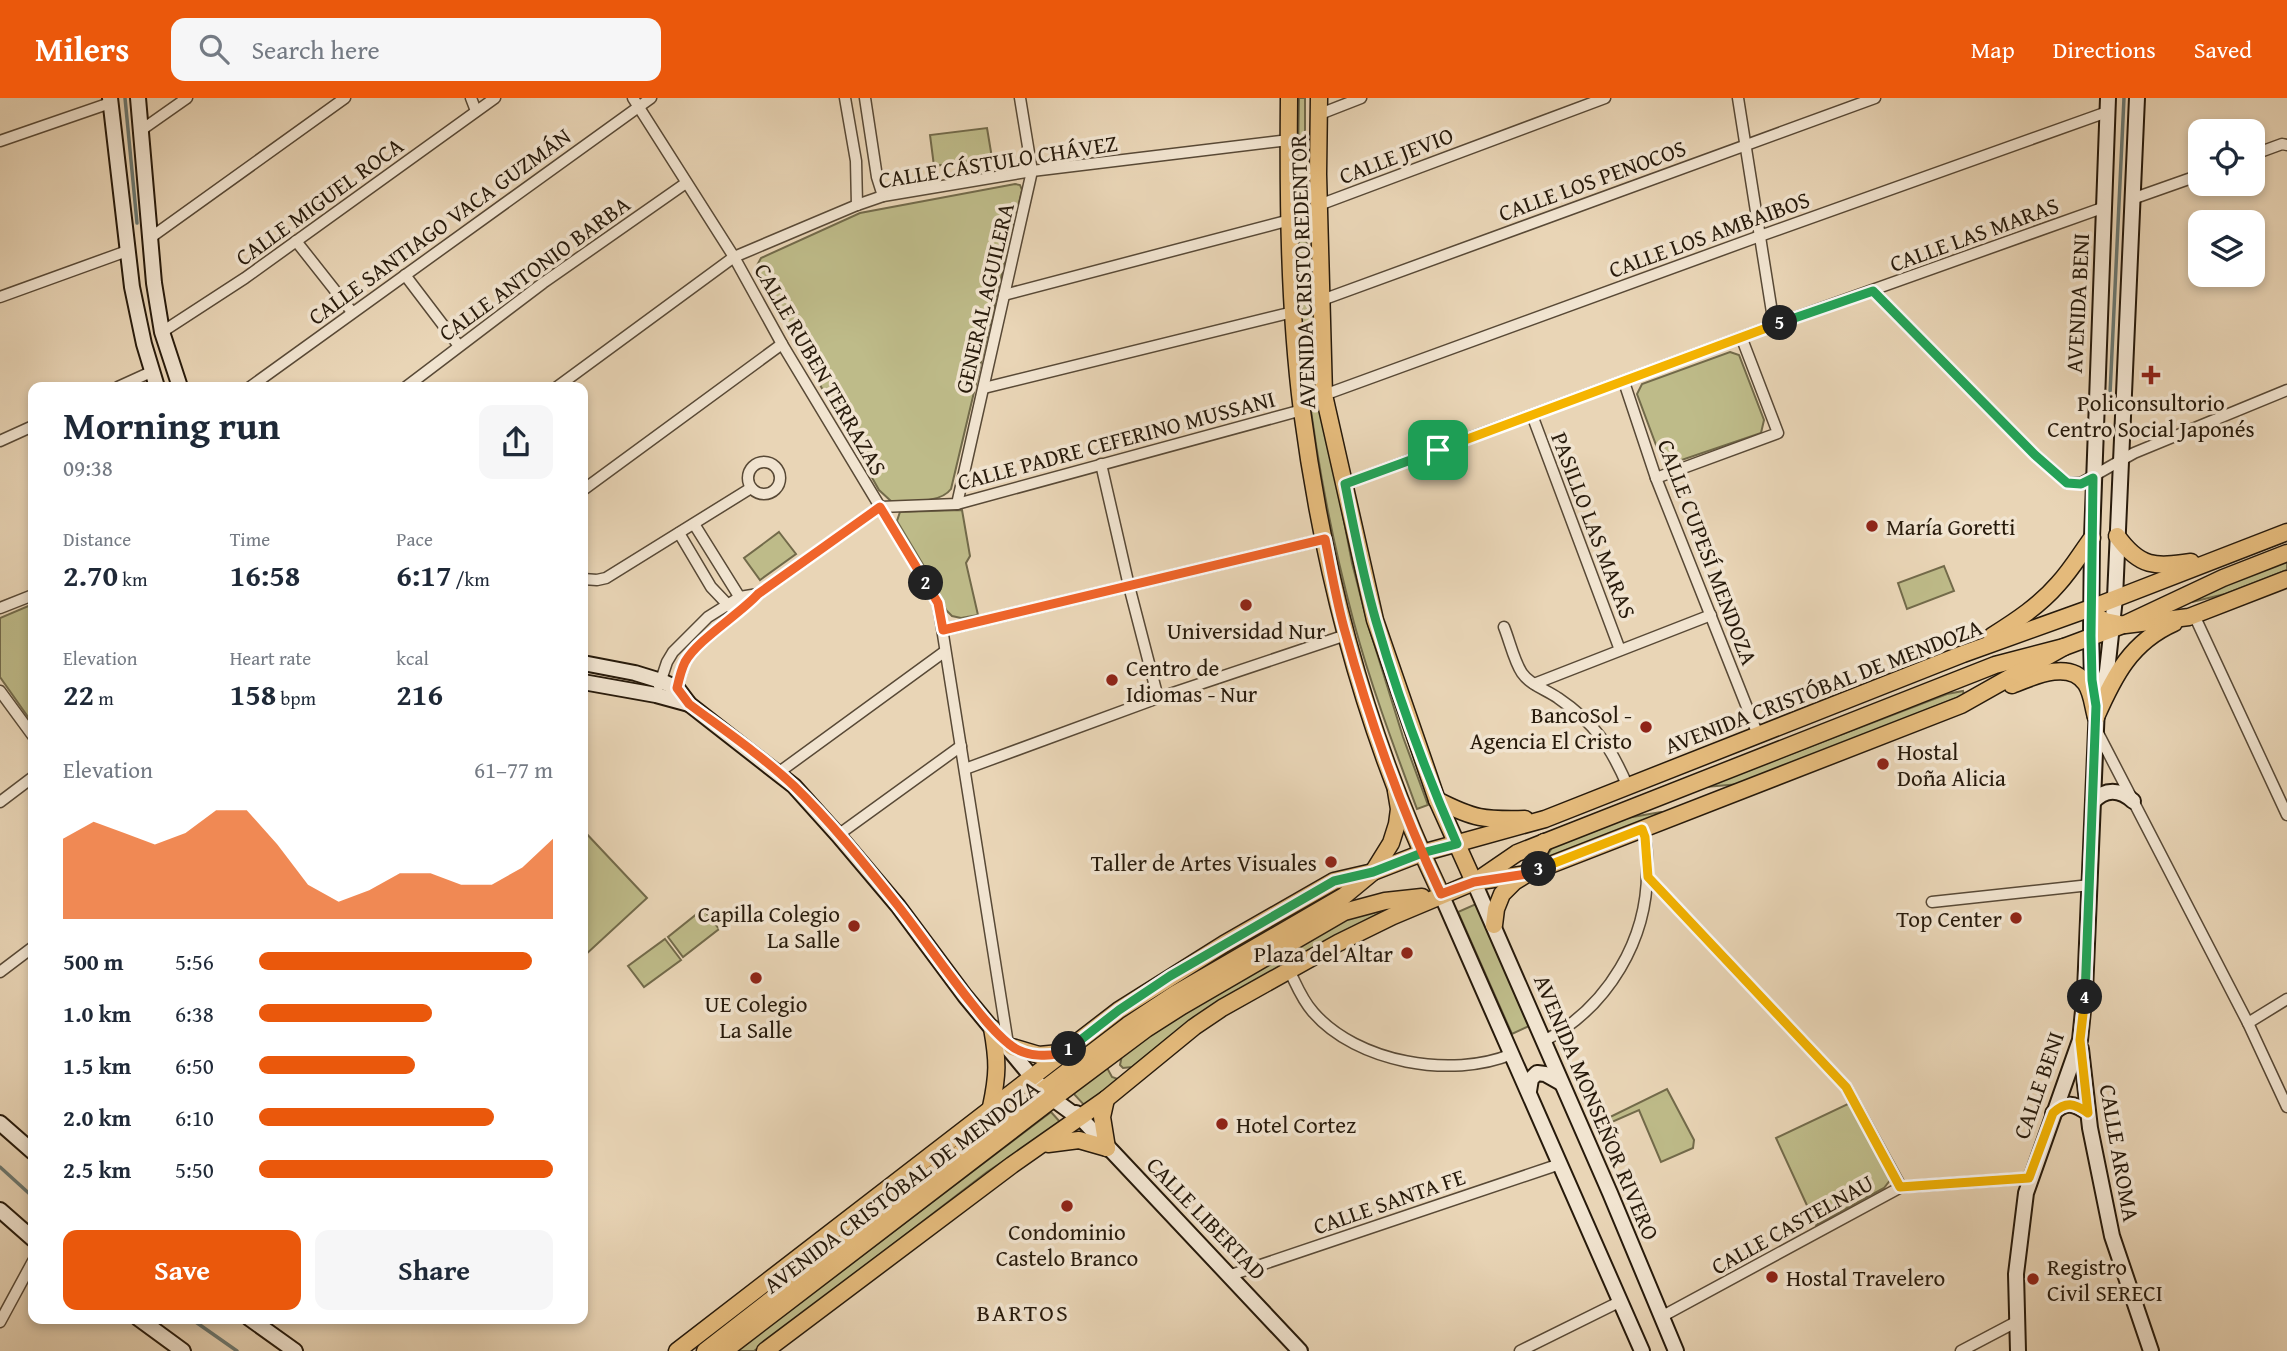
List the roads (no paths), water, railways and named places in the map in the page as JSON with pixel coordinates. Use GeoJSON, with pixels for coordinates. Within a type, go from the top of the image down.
{"type":"FeatureCollection","features":[{"type":"Feature","properties":{"kind":"main road","name":"AVENIDA CRISTO REDENTOR"},"geometry":{"type":"LineString","coordinates":[[1289,98],[1293,312],[1302,410],[1325,539],[1346,635],[1396,790],[1441,894]]}},
{"type":"Feature","properties":{"kind":"main road","name":"AVENIDA CRISTO REDENTOR"},"geometry":{"type":"LineString","coordinates":[[1319,106],[1324,395],[1375,620],[1437,800],[1474,882]]}},
{"type":"Feature","properties":{"kind":"main road","name":"AVENIDA CRISTÓBAL DE MENDOZA"},"geometry":{"type":"LineString","coordinates":[[2104,627],[2115,598],[2287,532]]}},
{"type":"Feature","properties":{"kind":"main road"},"geometry":{"type":"LineString","coordinates":[[2117,536],[2132,555],[2153,565],[2215,560]]}},
{"type":"Feature","properties":{"kind":"main road"},"geometry":{"type":"LineString","coordinates":[[1963,654],[2018,620],[2041,601],[2059,583],[2092,538]]}},
{"type":"Feature","properties":{"kind":"main road","name":"AVENIDA CRISTÓBAL DE MENDOZA"},"geometry":{"type":"LineString","coordinates":[[773,1348],[1013,1165],[1106,1099],[1194,1027],[1289,970],[1370,926],[1474,882],[1527,874],[1961,705],[2104,627],[2287,553]]}},
{"type":"Feature","properties":{"kind":"main road","name":"AVENIDA CRISTÓBAL DE MENDOZA"},"geometry":{"type":"LineString","coordinates":[[677,1351],[1119,1010],[1224,944],[1334,881],[1373,872],[1422,853],[1545,819],[1963,654],[2071,615],[2104,627],[2192,616],[2287,579]]}},
{"type":"Feature","properties":{"kind":"main road"},"geometry":{"type":"LineString","coordinates":[[2096,717],[2110,683],[2124,662],[2158,631],[2192,616]]}},
{"type":"Feature","properties":{"kind":"main road","name":"AVENIDA CRISTÓBAL DE MENDOZA"},"geometry":{"type":"LineString","coordinates":[[1474,882],[1517,853],[1643,802],[1995,665],[2064,647]]}},
{"type":"Feature","properties":{"kind":"main road"},"geometry":{"type":"LineString","coordinates":[[1961,705],[2044,673],[2063,671],[2086,683],[2096,717]]}},
{"type":"Feature","properties":{"kind":"main road"},"geometry":{"type":"LineString","coordinates":[[1373,872],[1395,834],[1399,809],[1396,790]]}},
{"type":"Feature","properties":{"kind":"main road"},"geometry":{"type":"LineString","coordinates":[[1643,802],[1724,797]]}},
{"type":"Feature","properties":{"kind":"main road"},"geometry":{"type":"LineString","coordinates":[[1437,800],[1465,814],[1483,819],[1545,819]]}},
{"type":"Feature","properties":{"kind":"main road"},"geometry":{"type":"LineString","coordinates":[[1494,925],[1502,894],[1527,874],[1544,842]]}},
{"type":"Feature","properties":{"kind":"main road","name":"AVENIDA CRISTÓBAL DE MENDOZA"},"geometry":{"type":"LineString","coordinates":[[724,1351],[1053,1091],[1153,1008],[1344,896],[1373,872]]}},
{"type":"Feature","properties":{"kind":"main road","name":"AVENIDA CRISTÓBAL DE MENDOZA"},"geometry":{"type":"LineString","coordinates":[[705,1351],[1053,1091],[1107,1058],[1182,1006],[1344,912],[1385,901],[1441,894]]}},
{"type":"Feature","properties":{"kind":"main road"},"geometry":{"type":"LineString","coordinates":[[991,1107],[998,1076],[998,1059],[992,1028]]}},
{"type":"Feature","properties":{"kind":"main road"},"geometry":{"type":"LineString","coordinates":[[1010,1045],[1045,1055],[1066,1051]]}},
{"type":"Feature","properties":{"kind":"main road"},"geometry":{"type":"LineString","coordinates":[[1107,1058],[1128,1081]]}},
{"type":"Feature","properties":{"kind":"main road"},"geometry":{"type":"LineString","coordinates":[[1042,1146],[1056,1141],[1079,1140],[1107,1148],[1102,1116],[1106,1099]]}},
{"type":"Feature","properties":{"kind":"street"},"geometry":{"type":"LineString","coordinates":[[138,98],[152,261],[162,332],[178,382]]}},
{"type":"Feature","properties":{"kind":"street"},"geometry":{"type":"LineString","coordinates":[[140,131],[187,98]]}},
{"type":"Feature","properties":{"kind":"street"},"geometry":{"type":"LineString","coordinates":[[124,224],[131,237],[140,241],[150,238],[345,98]]}},
{"type":"Feature","properties":{"kind":"street"},"geometry":{"type":"LineString","coordinates":[[471,98],[476,111]]}},
{"type":"Feature","properties":{"kind":"street","name":"CALLE MIGUEL ROCA"},"geometry":{"type":"LineString","coordinates":[[162,332],[245,278],[495,98]]}},
{"type":"Feature","properties":{"kind":"street","name":"CALLE SANTIAGO VACA GUZMÁN"},"geometry":{"type":"LineString","coordinates":[[257,382],[636,102],[651,98]]}},
{"type":"Feature","properties":{"kind":"street"},"geometry":{"type":"LineString","coordinates":[[845,98],[856,161],[857,205]]}},
{"type":"Feature","properties":{"kind":"street"},"geometry":{"type":"LineString","coordinates":[[865,98],[877,177],[883,196]]}},
{"type":"Feature","properties":{"kind":"street","name":"GENERAL AGUILERA"},"geometry":{"type":"LineString","coordinates":[[957,504],[1032,172],[1020,98]]}},
{"type":"Feature","properties":{"kind":"street"},"geometry":{"type":"LineString","coordinates":[[1319,106],[1361,98]]}},
{"type":"Feature","properties":{"kind":"street","name":"CALLE JEVIO"},"geometry":{"type":"LineString","coordinates":[[1319,205],[1605,98]]}},
{"type":"Feature","properties":{"kind":"street"},"geometry":{"type":"LineString","coordinates":[[1738,98],[1774,325]]}},
{"type":"Feature","properties":{"kind":"street","name":"CALLE LOS PENOCOS"},"geometry":{"type":"LineString","coordinates":[[1322,300],[1875,98]]}},
{"type":"Feature","properties":{"kind":"street"},"geometry":{"type":"LineString","coordinates":[[2104,627],[2115,598],[2137,98]]}},
{"type":"Feature","properties":{"kind":"street"},"geometry":{"type":"LineString","coordinates":[[0,141],[110,100],[127,251],[141,333],[155,382]]}},
{"type":"Feature","properties":{"kind":"street","name":"CALLE RUBEN TERRAZAS"},"geometry":{"type":"LineString","coordinates":[[636,102],[734,257],[782,344],[938,603],[1010,1045]]}},
{"type":"Feature","properties":{"kind":"street","name":"AVENIDA BENI"},"geometry":{"type":"LineString","coordinates":[[2104,627],[2092,538],[2107,105]]}},
{"type":"Feature","properties":{"kind":"street","name":"CALLE LOS AMBAIBOS"},"geometry":{"type":"LineString","coordinates":[[1324,395],[1760,236],[2107,105]]}},
{"type":"Feature","properties":{"kind":"street","name":"CALLE CÁSTULO CHÁVEZ"},"geometry":{"type":"LineString","coordinates":[[564,382],[734,257],[883,196],[1032,172],[1289,140]]}},
{"type":"Feature","properties":{"kind":"street"},"geometry":{"type":"LineString","coordinates":[[2265,151],[2285,145]]}},
{"type":"Feature","properties":{"kind":"street"},"geometry":{"type":"LineString","coordinates":[[2132,200],[2188,179]]}},
{"type":"Feature","properties":{"kind":"street","name":"CALLE ANTONIO BARBA"},"geometry":{"type":"LineString","coordinates":[[412,382],[542,283],[687,183]]}},
{"type":"Feature","properties":{"kind":"street","name":"CALLE LAS MARAS"},"geometry":{"type":"LineString","coordinates":[[1345,484],[1774,325],[2105,207]]}},
{"type":"Feature","properties":{"kind":"street"},"geometry":{"type":"LineString","coordinates":[[1004,295],[1290,220]]}},
{"type":"Feature","properties":{"kind":"street"},"geometry":{"type":"LineString","coordinates":[[296,241],[352,312]]}},
{"type":"Feature","properties":{"kind":"street"},"geometry":{"type":"LineString","coordinates":[[0,297],[136,248],[146,253],[152,261]]}},
{"type":"Feature","properties":{"kind":"street"},"geometry":{"type":"LineString","coordinates":[[405,275],[459,346]]}},
{"type":"Feature","properties":{"kind":"street"},"geometry":{"type":"LineString","coordinates":[[1873,291],[2035,455],[2067,483],[2081,484],[2133,453],[2287,390]]}},
{"type":"Feature","properties":{"kind":"street"},"geometry":{"type":"LineString","coordinates":[[984,388],[1293,312]]}},
{"type":"Feature","properties":{"kind":"street"},"geometry":{"type":"LineString","coordinates":[[1656,478],[1778,433],[1742,339]]}},
{"type":"Feature","properties":{"kind":"street"},"geometry":{"type":"LineString","coordinates":[[588,486],[782,344]]}},
{"type":"Feature","properties":{"kind":"street"},"geometry":{"type":"LineString","coordinates":[[129,382],[151,372]]}},
{"type":"Feature","properties":{"kind":"street","name":"CALLE CUPESÍ MENDOZA"},"geometry":{"type":"LineString","coordinates":[[1624,382],[1656,478],[1758,735]]}},
{"type":"Feature","properties":{"kind":"street","name":"CALLE PADRE CEFERINO MUSSANI"},"geometry":{"type":"LineString","coordinates":[[880,507],[957,504],[1302,410]]}},
{"type":"Feature","properties":{"kind":"street","name":"PASILLO LAS MARAS"},"geometry":{"type":"LineString","coordinates":[[1532,415],[1620,650]]}},
{"type":"Feature","properties":{"kind":"street"},"geometry":{"type":"LineString","coordinates":[[0,441],[28,428]]}},
{"type":"Feature","properties":{"kind":"street"},"geometry":{"type":"LineString","coordinates":[[1101,464],[1158,698]]}},
{"type":"Feature","properties":{"kind":"street"},"geometry":{"type":"LineString","coordinates":[[588,579],[606,578],[751,488]]}},
{"type":"Feature","properties":{"kind":"street"},"geometry":{"type":"LineString","coordinates":[[675,694],[687,659],[736,614],[747,607],[758,594],[880,507]]}},
{"type":"Feature","properties":{"kind":"street"},"geometry":{"type":"LineString","coordinates":[[694,524],[747,607]]}},
{"type":"Feature","properties":{"kind":"street"},"geometry":{"type":"LineString","coordinates":[[679,533],[711,587],[736,614]]}},
{"type":"Feature","properties":{"kind":"street"},"geometry":{"type":"LineString","coordinates":[[943,630],[1325,539]]}},
{"type":"Feature","properties":{"kind":"street"},"geometry":{"type":"LineString","coordinates":[[658,688],[673,652],[708,617],[740,597],[758,594]]}},
{"type":"Feature","properties":{"kind":"street"},"geometry":{"type":"LineString","coordinates":[[0,608],[28,597]]}},
{"type":"Feature","properties":{"kind":"street"},"geometry":{"type":"LineString","coordinates":[[1534,684],[1711,615]]}},
{"type":"Feature","properties":{"kind":"street"},"geometry":{"type":"LineString","coordinates":[[2192,616],[2287,815]]}},
{"type":"Feature","properties":{"kind":"street"},"geometry":{"type":"LineString","coordinates":[[1504,627],[1522,674],[1592,726],[1615,757],[1628,787]]}},
{"type":"Feature","properties":{"kind":"street","name":"CALLE BENI"},"geometry":{"type":"LineString","coordinates":[[2018,1351],[2016,1274],[2029,1178],[2080,1040],[2085,991],[2096,717],[2092,680],[2104,627]]}},
{"type":"Feature","properties":{"kind":"street","name":"CALLE BENI"},"geometry":{"type":"LineString","coordinates":[[2096,717],[2106,674],[2104,627]]}},
{"type":"Feature","properties":{"kind":"street"},"geometry":{"type":"LineString","coordinates":[[965,769],[1158,698],[1346,635]]}},
{"type":"Feature","properties":{"kind":"street"},"geometry":{"type":"LineString","coordinates":[[778,773],[944,652]]}},
{"type":"Feature","properties":{"kind":"street"},"geometry":{"type":"LineString","coordinates":[[588,664],[635,673],[658,688],[675,694],[794,786],[898,906],[992,1028],[1036,1073]]}},
{"type":"Feature","properties":{"kind":"street"},"geometry":{"type":"LineString","coordinates":[[588,682],[658,688]]}},
{"type":"Feature","properties":{"kind":"street"},"geometry":{"type":"LineString","coordinates":[[0,691],[28,729]]}},
{"type":"Feature","properties":{"kind":"street"},"geometry":{"type":"LineString","coordinates":[[2096,717],[2133,802],[2248,1023],[2287,1107]]}},
{"type":"Feature","properties":{"kind":"street"},"geometry":{"type":"LineString","coordinates":[[838,835],[961,746]]}},
{"type":"Feature","properties":{"kind":"street"},"geometry":{"type":"LineString","coordinates":[[0,802],[28,781]]}},
{"type":"Feature","properties":{"kind":"street"},"geometry":{"type":"LineString","coordinates":[[2093,802],[2101,794],[2113,791],[2125,794],[2133,802]]}},
{"type":"Feature","properties":{"kind":"street"},"geometry":{"type":"LineString","coordinates":[[1544,1041],[1587,1013],[1628,956],[1645,904],[1648,877],[1642,829]]}},
{"type":"Feature","properties":{"kind":"street"},"geometry":{"type":"LineString","coordinates":[[1648,877],[1846,1087],[1900,1187]]}},
{"type":"Feature","properties":{"kind":"street","name":"AVENIDA MONSEÑOR RIVERO"},"geometry":{"type":"LineString","coordinates":[[1474,882],[1675,1351]]}},
{"type":"Feature","properties":{"kind":"street"},"geometry":{"type":"LineString","coordinates":[[1932,902],[2090,885]]}},
{"type":"Feature","properties":{"kind":"street"},"geometry":{"type":"LineString","coordinates":[[1441,894],[1642,1351]]}},
{"type":"Feature","properties":{"kind":"street"},"geometry":{"type":"LineString","coordinates":[[0,972],[28,951]]}},
{"type":"Feature","properties":{"kind":"street"},"geometry":{"type":"LineString","coordinates":[[1289,970],[1306,1003],[1321,1020],[1353,1042],[1379,1053],[1424,1065],[1444,1067],[1485,1063],[1513,1054]]}},
{"type":"Feature","properties":{"kind":"street"},"geometry":{"type":"LineString","coordinates":[[2248,1023],[2287,999]]}},
{"type":"Feature","properties":{"kind":"street"},"geometry":{"type":"LineString","coordinates":[[992,1028],[1036,1073]]}},
{"type":"Feature","properties":{"kind":"street","name":"CALLE AROMA"},"geometry":{"type":"LineString","coordinates":[[2080,1040],[2088,1113],[2115,1250],[2151,1351]]}},
{"type":"Feature","properties":{"kind":"street","name":"CALLE LIBERTAD"},"geometry":{"type":"LineString","coordinates":[[1036,1073],[1231,1275],[1300,1351]]}},
{"type":"Feature","properties":{"kind":"street"},"geometry":{"type":"LineString","coordinates":[[1529,1091],[1531,1079],[1537,1073],[1545,1074],[1561,1083]]}},
{"type":"Feature","properties":{"kind":"street"},"geometry":{"type":"LineString","coordinates":[[2053,1113],[2070,1104],[2088,1113]]}},
{"type":"Feature","properties":{"kind":"street"},"geometry":{"type":"LineString","coordinates":[[0,1123],[28,1148]]}},
{"type":"Feature","properties":{"kind":"street","name":"CALLE SANTA FE"},"geometry":{"type":"LineString","coordinates":[[1231,1275],[1560,1164]]}},
{"type":"Feature","properties":{"kind":"street","name":"CALLE CASTELNAU"},"geometry":{"type":"LineString","coordinates":[[1661,1317],[1900,1187],[2029,1178]]}},
{"type":"Feature","properties":{"kind":"street"},"geometry":{"type":"LineString","coordinates":[[0,1210],[28,1235]]}},
{"type":"Feature","properties":{"kind":"street"},"geometry":{"type":"LineString","coordinates":[[0,1322],[28,1270]]}},
{"type":"Feature","properties":{"kind":"street"},"geometry":{"type":"LineString","coordinates":[[1520,1351],[1619,1302]]}},
{"type":"Feature","properties":{"kind":"street"},"geometry":{"type":"LineString","coordinates":[[1961,1351],[2016,1322]]}},
{"type":"Feature","properties":{"kind":"street"},"geometry":{"type":"LineString","coordinates":[[146,1324],[183,1351]]}},
{"type":"Feature","properties":{"kind":"street"},"geometry":{"type":"LineString","coordinates":[[257,1324],[295,1351]]}},
{"type":"Feature","properties":{"kind":"waterway"},"geometry":{"type":"LineString","coordinates":[[125,98],[137,223]]}},
{"type":"Feature","properties":{"kind":"waterway"},"geometry":{"type":"LineString","coordinates":[[2110,394],[2124,98]]}},
{"type":"Feature","properties":{"kind":"waterway"},"geometry":{"type":"LineString","coordinates":[[0,1167],[28,1192]]}},
{"type":"Feature","properties":{"kind":"waterway"},"geometry":{"type":"LineString","coordinates":[[199,1324],[237,1351]]}},
{"type":"Feature","properties":{"kind":"place","name":"Policonsultorio Centro Social Japonés"},"geometry":{"type":"Point","coordinates":[2151,375]}},
{"type":"Feature","properties":{"kind":"place","name":"María Goretti"},"geometry":{"type":"Point","coordinates":[1872,526]}},
{"type":"Feature","properties":{"kind":"place","name":"Universidad Nur"},"geometry":{"type":"Point","coordinates":[1246,605]}},
{"type":"Feature","properties":{"kind":"place","name":"Centro de Idiomas - Nur"},"geometry":{"type":"Point","coordinates":[1112,680]}},
{"type":"Feature","properties":{"kind":"place","name":"BancoSol - Agencia El Cristo"},"geometry":{"type":"Point","coordinates":[1646,727]}},
{"type":"Feature","properties":{"kind":"place","name":"Hostal Doña Alicia"},"geometry":{"type":"Point","coordinates":[1883,764]}},
{"type":"Feature","properties":{"kind":"place","name":"Taller de Artes Visuales"},"geometry":{"type":"Point","coordinates":[1331,862]}},
{"type":"Feature","properties":{"kind":"place","name":"Top Center"},"geometry":{"type":"Point","coordinates":[2016,918]}},
{"type":"Feature","properties":{"kind":"place","name":"Capilla Colegio La Salle"},"geometry":{"type":"Point","coordinates":[854,926]}},
{"type":"Feature","properties":{"kind":"place","name":"Plaza del Altar"},"geometry":{"type":"Point","coordinates":[1407,953]}},
{"type":"Feature","properties":{"kind":"place","name":"UE Colegio La Salle"},"geometry":{"type":"Point","coordinates":[756,978]}},
{"type":"Feature","properties":{"kind":"place","name":"Hotel Cortez"},"geometry":{"type":"Point","coordinates":[1222,1124]}},
{"type":"Feature","properties":{"kind":"place","name":"Condominio Castelo Branco"},"geometry":{"type":"Point","coordinates":[1067,1206]}},
{"type":"Feature","properties":{"kind":"place","name":"Hostal Travelero"},"geometry":{"type":"Point","coordinates":[1772,1277]}},
{"type":"Feature","properties":{"kind":"place","name":"Registro Civil SERECI"},"geometry":{"type":"Point","coordinates":[2033,1279]}},
{"type":"Feature","properties":{"kind":"district","name":"BARTOS"},"geometry":{"type":"Point","coordinates":[1023,1312]}}]}
